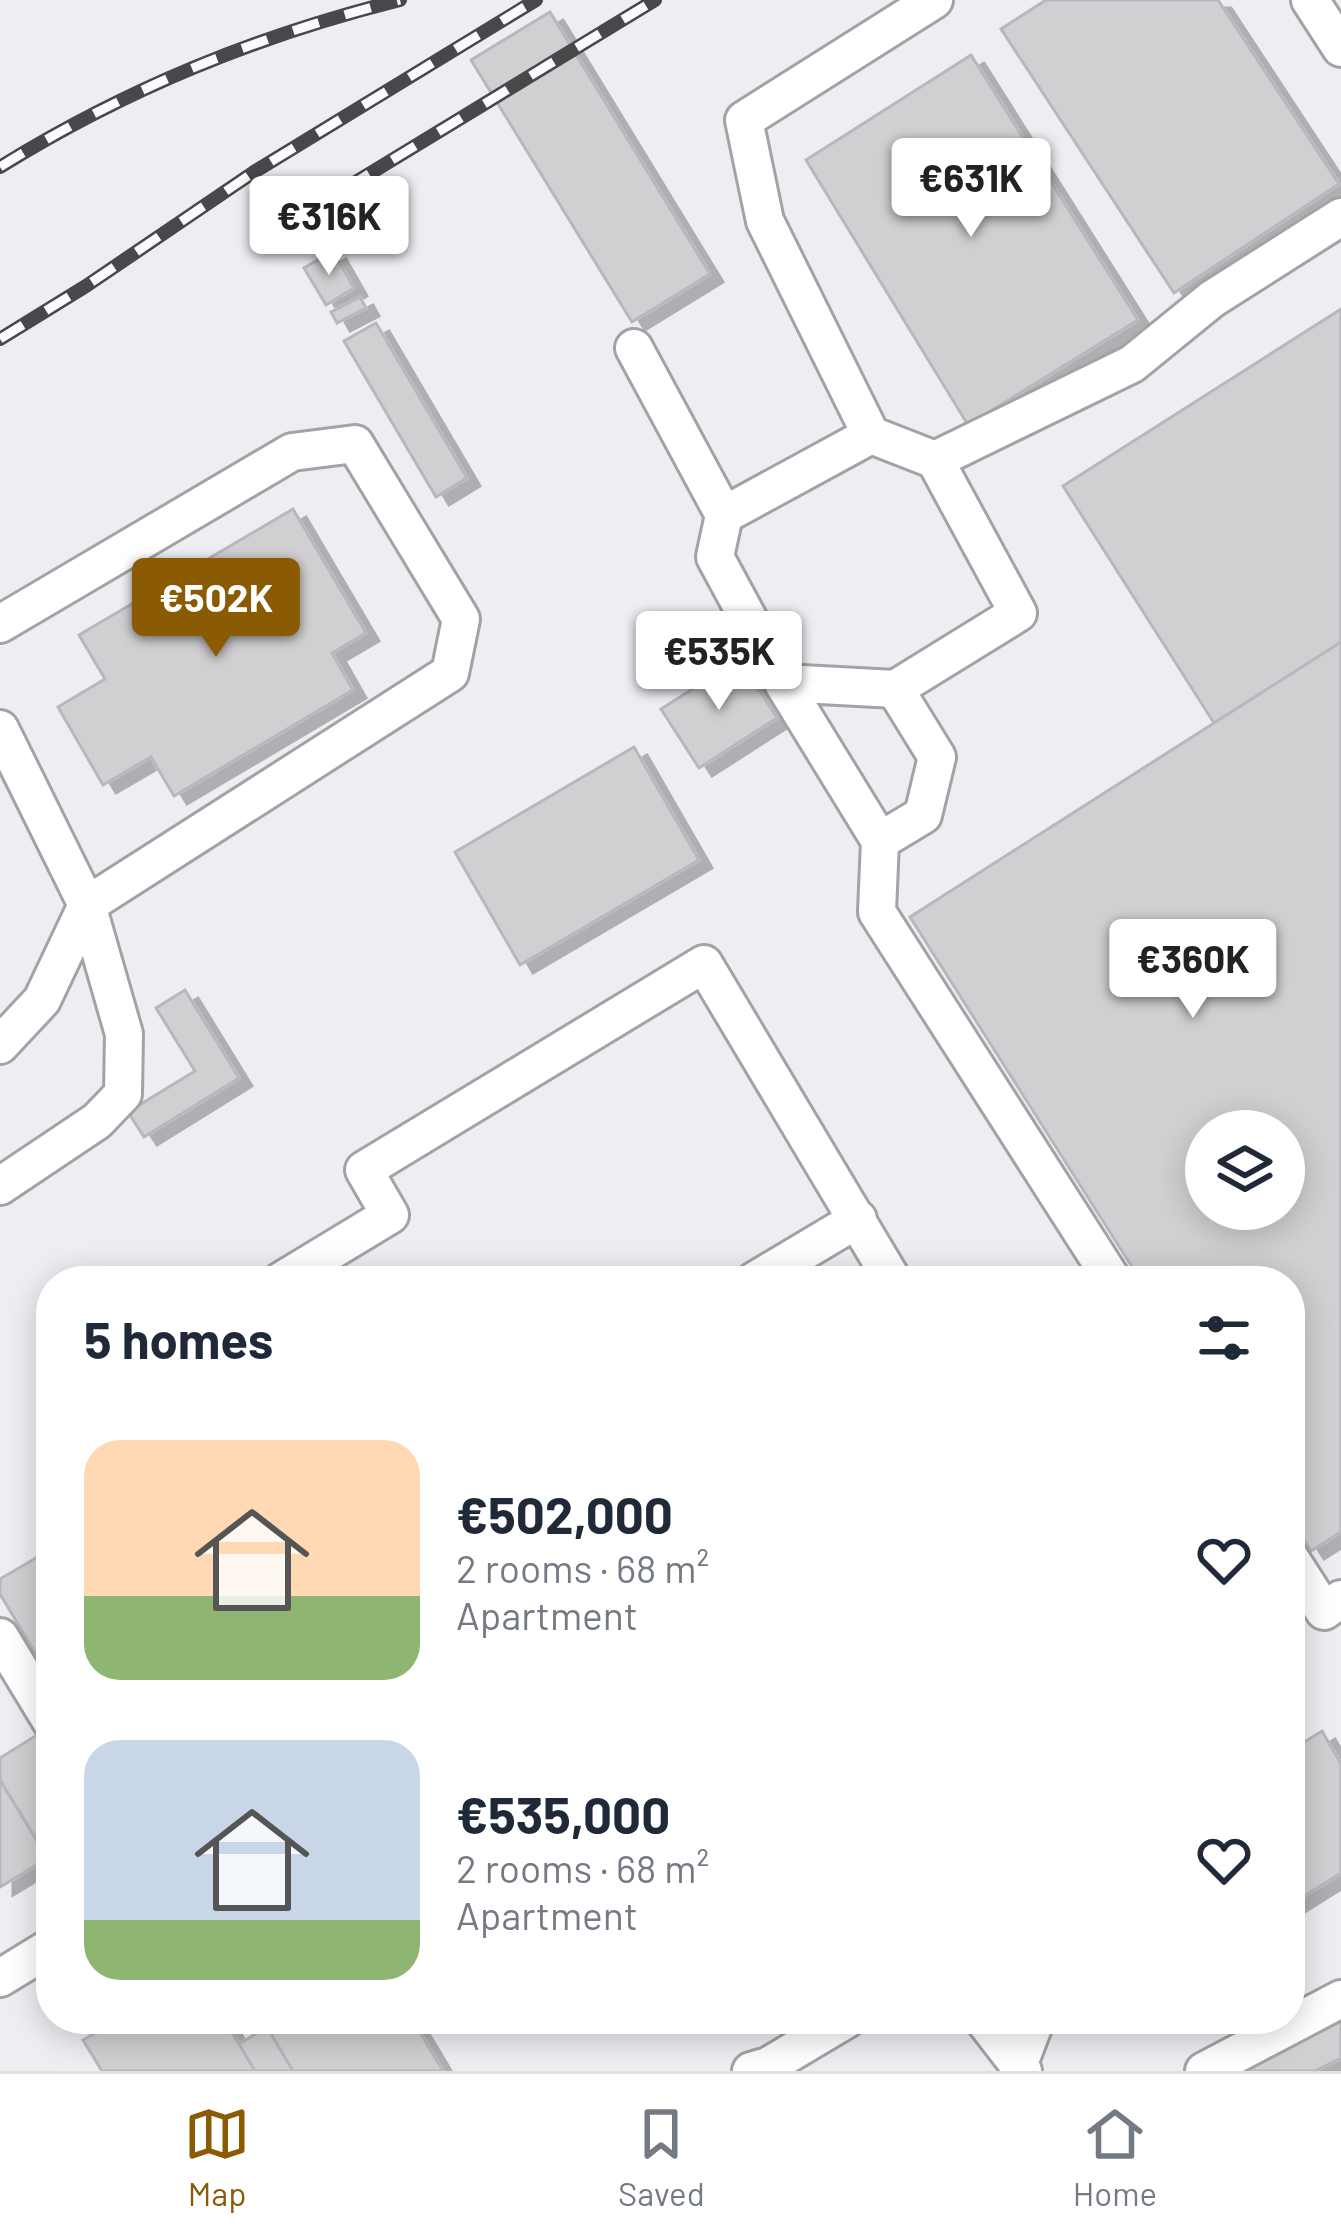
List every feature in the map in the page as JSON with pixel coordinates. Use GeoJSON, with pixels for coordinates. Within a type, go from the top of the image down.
{"type":"FeatureCollection","features":[{"type":"Feature","properties":{"kind":"lane"},"geometry":{"type":"LineString","coordinates":[[783,683],[895,689],[1018,613],[935,460],[871,435],[765,221],[744,120],[934,0]]}},
{"type":"Feature","properties":{"kind":"lane"},"geometry":{"type":"LineString","coordinates":[[1310,0],[1341,48]]}},
{"type":"Feature","properties":{"kind":"lane"},"geometry":{"type":"LineString","coordinates":[[935,460],[1132,364],[1212,299],[1341,217]]}},
{"type":"Feature","properties":{"kind":"lane"},"geometry":{"type":"LineString","coordinates":[[634,348],[724,515],[715,557],[783,683],[880,841],[877,912],[1103,1266]]}},
{"type":"Feature","properties":{"kind":"lane"},"geometry":{"type":"LineString","coordinates":[[724,515],[871,435]]}},
{"type":"Feature","properties":{"kind":"lane"},"geometry":{"type":"LineString","coordinates":[[0,624],[292,452],[356,444],[461,619],[450,673],[87,905],[42,1000],[0,1045]]}},
{"type":"Feature","properties":{"kind":"lane"},"geometry":{"type":"LineString","coordinates":[[880,841],[923,815],[937,757],[895,689]]}},
{"type":"Feature","properties":{"kind":"lane"},"geometry":{"type":"LineString","coordinates":[[0,729],[87,905],[124,1034],[123,1094],[97,1121],[0,1186]]}},
{"type":"Feature","properties":{"kind":"lane"},"geometry":{"type":"LineString","coordinates":[[306,1266],[390,1215],[364,1170],[704,964],[885,1266]]}},
{"type":"Feature","properties":{"kind":"lane"},"geometry":{"type":"LineString","coordinates":[[779,1266],[858,1219]]}},
{"type":"Feature","properties":{"kind":"lane"},"geometry":{"type":"LineString","coordinates":[[1305,1581],[1324,1611],[1341,1599]]}},
{"type":"Feature","properties":{"kind":"lane"},"geometry":{"type":"LineString","coordinates":[[4,1652],[36,1699]]}},
{"type":"Feature","properties":{"kind":"lane"},"geometry":{"type":"LineString","coordinates":[[0,1978],[36,1956]]}},
{"type":"Feature","properties":{"kind":"lane"},"geometry":{"type":"LineString","coordinates":[[1305,2018],[1341,1999]]}},
{"type":"Feature","properties":{"kind":"lane"},"geometry":{"type":"LineString","coordinates":[[752,2071],[821,2034]]}},
{"type":"Feature","properties":{"kind":"lane"},"geometry":{"type":"LineString","coordinates":[[995,2034],[1021,2067]]}},
{"type":"Feature","properties":{"kind":"lane"},"geometry":{"type":"LineString","coordinates":[[1013,2034],[1021,2067]]}},
{"type":"Feature","properties":{"kind":"lane"},"geometry":{"type":"LineString","coordinates":[[1021,2067],[1031,2034]]}},
{"type":"Feature","properties":{"kind":"lane"},"geometry":{"type":"LineString","coordinates":[[1204,2071],[1274,2034]]}},
{"type":"Feature","properties":{"kind":"building"},"geometry":{"type":"Polygon","coordinates":[[[1046,0],[1218,0],[1339,184],[1174,293],[1001,29],[1046,0]]]}},
{"type":"Feature","properties":{"kind":"building"},"geometry":{"type":"Polygon","coordinates":[[[550,12],[710,274],[632,322],[471,60],[550,12]]]}},
{"type":"Feature","properties":{"kind":"building"},"geometry":{"type":"Polygon","coordinates":[[[971,55],[1138,320],[968,425],[806,160],[971,55]]]}},
{"type":"Feature","properties":{"kind":"building"},"geometry":{"type":"Polygon","coordinates":[[[333,251],[354,288],[326,305],[304,268],[333,251]]]}},
{"type":"Feature","properties":{"kind":"building"},"geometry":{"type":"Polygon","coordinates":[[[360,297],[366,308],[337,323],[331,312],[360,297]]]}},
{"type":"Feature","properties":{"kind":"building"},"geometry":{"type":"Polygon","coordinates":[[[1341,309],[1341,642],[1214,723],[1063,486],[1341,309]]]}},
{"type":"Feature","properties":{"kind":"building"},"geometry":{"type":"Polygon","coordinates":[[[376,323],[467,478],[436,497],[344,341],[376,323]]]}},
{"type":"Feature","properties":{"kind":"building"},"geometry":{"type":"Polygon","coordinates":[[[293,509],[366,633],[332,653],[353,690],[174,796],[151,757],[103,785],[58,707],[105,679],[79,635],[293,509]]]}},
{"type":"Feature","properties":{"kind":"building"},"geometry":{"type":"Polygon","coordinates":[[[1341,642],[1341,1532],[1311,1551],[1305,1541],[1305,1266],[1131,1266],[910,917],[1341,642]]]}},
{"type":"Feature","properties":{"kind":"building"},"geometry":{"type":"Polygon","coordinates":[[[740,659],[777,718],[699,768],[661,709],[740,659]]]}},
{"type":"Feature","properties":{"kind":"building"},"geometry":{"type":"Polygon","coordinates":[[[634,747],[699,860],[520,965],[455,852],[634,747]]]}},
{"type":"Feature","properties":{"kind":"building"},"geometry":{"type":"Polygon","coordinates":[[[185,990],[239,1078],[144,1137],[128,1112],[195,1071],[156,1008],[185,990]]]}},
{"type":"Feature","properties":{"kind":"building"},"geometry":{"type":"Polygon","coordinates":[[[36,1558],[36,1654],[0,1594],[0,1579],[36,1558]]]}},
{"type":"Feature","properties":{"kind":"building"},"geometry":{"type":"Polygon","coordinates":[[[1322,1731],[1341,1764],[1341,1873],[1305,1896],[1305,1742],[1322,1731]]]}},
{"type":"Feature","properties":{"kind":"building"},"geometry":{"type":"Polygon","coordinates":[[[36,1736],[36,1840],[0,1780],[0,1758],[36,1736]]]}},
{"type":"Feature","properties":{"kind":"building"},"geometry":{"type":"Polygon","coordinates":[[[0,1780],[36,1838],[36,1865],[0,1887],[0,1780]]]}},
{"type":"Feature","properties":{"kind":"building"},"geometry":{"type":"Polygon","coordinates":[[[1341,2021],[1341,2058],[1315,2071],[1242,2071],[1341,2021]]]}},
{"type":"Feature","properties":{"kind":"building"},"geometry":{"type":"Polygon","coordinates":[[[93,2034],[233,2034],[255,2071],[102,2071],[83,2040],[93,2034]]]}},
{"type":"Feature","properties":{"kind":"building"},"geometry":{"type":"Polygon","coordinates":[[[255,2034],[271,2034],[293,2071],[255,2071],[239,2044],[255,2034]]]}},
{"type":"Feature","properties":{"kind":"building"},"geometry":{"type":"Polygon","coordinates":[[[271,2034],[421,2034],[443,2071],[293,2071],[271,2034]]]}},
{"type":"Feature","properties":{"kind":"railway"},"geometry":{"type":"LineString","coordinates":[[0,167],[95,113],[193,68],[294,30],[400,0]]}},
{"type":"Feature","properties":{"kind":"railway"},"geometry":{"type":"LineString","coordinates":[[0,339],[254,172],[536,0]]}},
{"type":"Feature","properties":{"kind":"railway"},"geometry":{"type":"LineString","coordinates":[[346,188],[655,0]]}}]}
